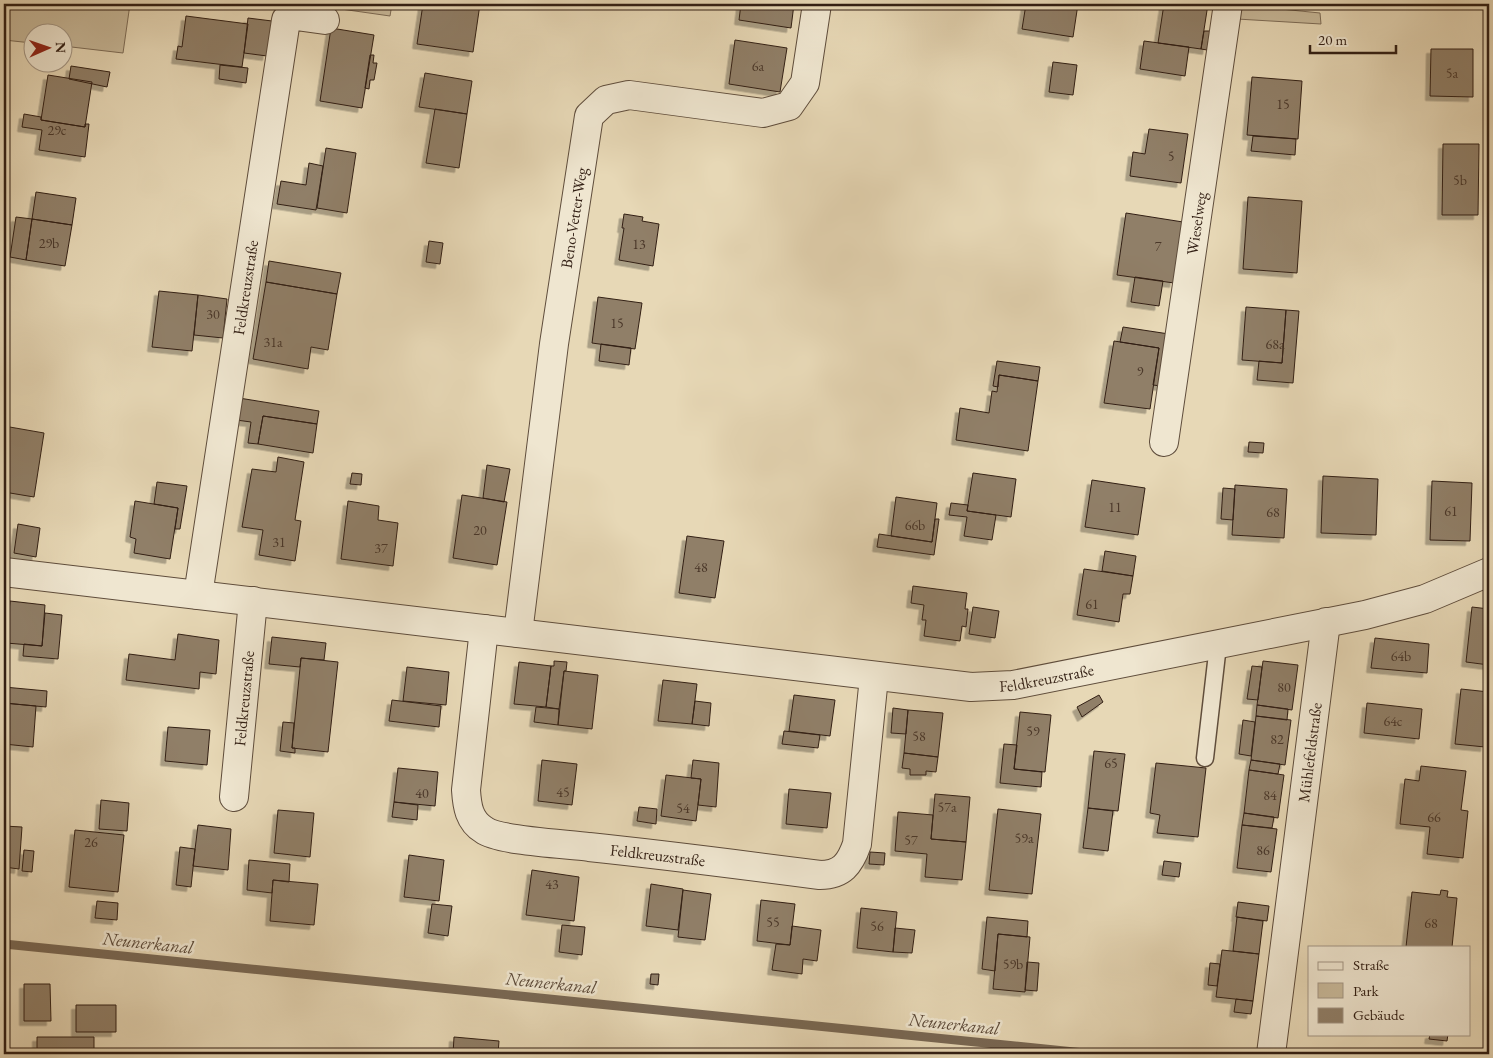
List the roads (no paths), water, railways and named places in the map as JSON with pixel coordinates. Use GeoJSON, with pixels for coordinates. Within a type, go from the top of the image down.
{"type":"FeatureCollection","features":[{"type":"Feature","properties":{"kind":"street","name":"Beno-Vetter-Weg"},"geometry":{"type":"LineString","coordinates":[[518,633],[554,344],[589,116],[606,100],[629,95],[763,113],[789,106],[805,83],[817,4]]}},
{"type":"Feature","properties":{"kind":"street","name":"Wieselweg"},"geometry":{"type":"LineString","coordinates":[[1164,442],[1228,4]]}},
{"type":"Feature","properties":{"kind":"street","name":"Feldkreuzstraße"},"geometry":{"type":"LineString","coordinates":[[198,594],[286,20],[296,16],[325,20]]}},
{"type":"Feature","properties":{"kind":"street","name":"Feldkreuzstraße"},"geometry":{"type":"LineString","coordinates":[[4,572],[971,688],[1001,686],[1326,622]]}},
{"type":"Feature","properties":{"kind":"street"},"geometry":{"type":"LineString","coordinates":[[1326,622],[1404,606],[1446,592],[1489,572]]}},
{"type":"Feature","properties":{"kind":"street","name":"Feldkreuzstraße"},"geometry":{"type":"LineString","coordinates":[[234,798],[253,601]]}},
{"type":"Feature","properties":{"kind":"street","name":"Mühlefeldstraße"},"geometry":{"type":"LineString","coordinates":[[1272,1047],[1326,622]]}},
{"type":"Feature","properties":{"kind":"street","name":"Feldkreuzstraße"},"geometry":{"type":"LineString","coordinates":[[484,629],[466,790],[467,806],[473,820],[485,832],[503,836],[831,875],[841,870],[851,861],[857,844],[874,677]]}},
{"type":"Feature","properties":{"kind":"lane"},"geometry":{"type":"LineString","coordinates":[[1205,758],[1218,644]]}},
{"type":"Feature","properties":{"kind":"waterway","name":"Neunerkanal"},"geometry":{"type":"LineString","coordinates":[[4,944],[1094,1054]]}}]}
